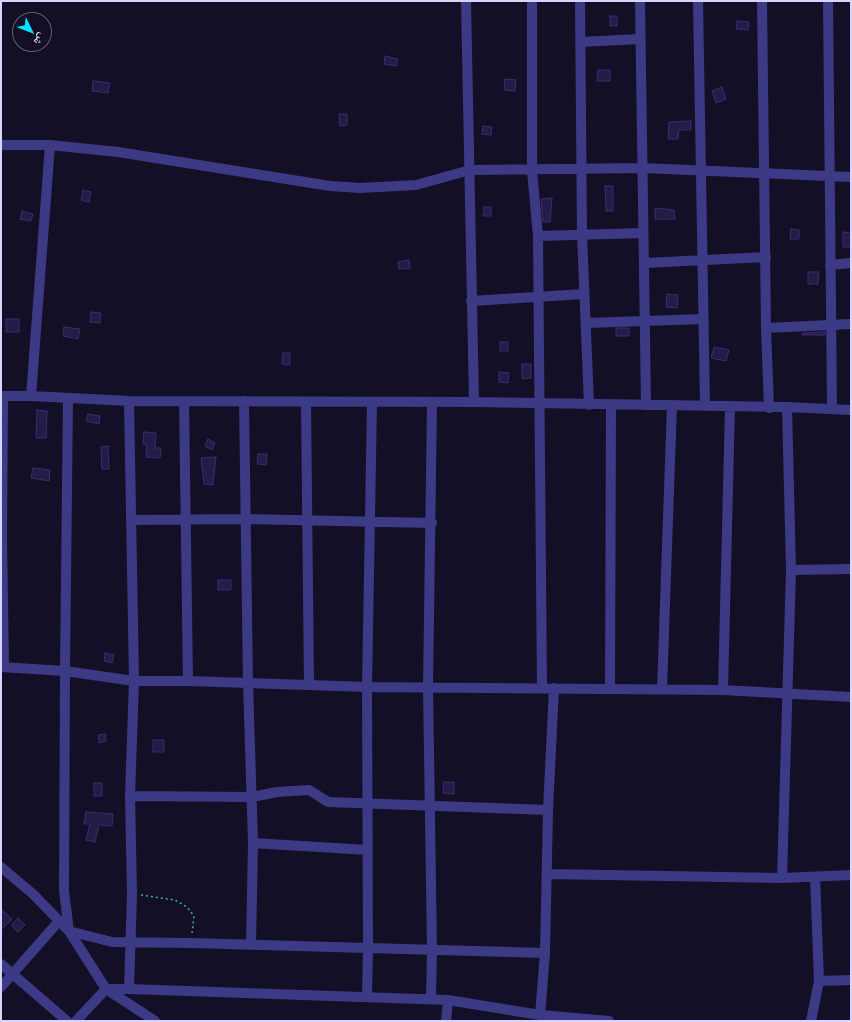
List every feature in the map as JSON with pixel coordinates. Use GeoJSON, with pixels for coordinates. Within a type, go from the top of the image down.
{"type":"FeatureCollection","features":[{"type":"Feature","properties":{"kind":"street"},"geometry":{"type":"LineString","coordinates":[[466,1],[474,402]]}},
{"type":"Feature","properties":{"kind":"street"},"geometry":{"type":"LineString","coordinates":[[532,1],[532,171],[538,236],[542,688]]}},
{"type":"Feature","properties":{"kind":"street"},"geometry":{"type":"LineString","coordinates":[[580,1],[582,235],[589,405]]}},
{"type":"Feature","properties":{"kind":"street"},"geometry":{"type":"LineString","coordinates":[[640,1],[646,405]]}},
{"type":"Feature","properties":{"kind":"street"},"geometry":{"type":"LineString","coordinates":[[698,1],[705,406]]}},
{"type":"Feature","properties":{"kind":"street"},"geometry":{"type":"LineString","coordinates":[[762,1],[766,328],[769,408]]}},
{"type":"Feature","properties":{"kind":"street"},"geometry":{"type":"LineString","coordinates":[[828,1],[832,409]]}},
{"type":"Feature","properties":{"kind":"street"},"geometry":{"type":"LineString","coordinates":[[580,42],[640,40]]}},
{"type":"Feature","properties":{"kind":"street"},"geometry":{"type":"LineString","coordinates":[[1,145],[50,145],[118,152],[330,186],[352,187],[390,188],[416,185],[470,170],[532,171],[642,168],[851,177]]}},
{"type":"Feature","properties":{"kind":"street"},"geometry":{"type":"LineString","coordinates":[[31,396],[50,145]]}},
{"type":"Feature","properties":{"kind":"street"},"geometry":{"type":"LineString","coordinates":[[538,236],[643,233]]}},
{"type":"Feature","properties":{"kind":"street"},"geometry":{"type":"LineString","coordinates":[[645,263],[766,257]]}},
{"type":"Feature","properties":{"kind":"street"},"geometry":{"type":"LineString","coordinates":[[830,265],[851,263]]}},
{"type":"Feature","properties":{"kind":"street"},"geometry":{"type":"LineString","coordinates":[[471,301],[584,294]]}},
{"type":"Feature","properties":{"kind":"street"},"geometry":{"type":"LineString","coordinates":[[586,323],[703,319]]}},
{"type":"Feature","properties":{"kind":"street"},"geometry":{"type":"LineString","coordinates":[[766,328],[851,324]]}},
{"type":"Feature","properties":{"kind":"street"},"geometry":{"type":"LineString","coordinates":[[851,410],[787,407],[769,408],[474,402],[372,403],[129,401],[2,396],[2,667],[65,671],[134,681],[188,681],[367,687],[723,690],[851,697]]}},
{"type":"Feature","properties":{"kind":"street"},"geometry":{"type":"LineString","coordinates":[[68,398],[64,891],[70,932]]}},
{"type":"Feature","properties":{"kind":"street"},"geometry":{"type":"LineString","coordinates":[[129,401],[134,681],[130,796],[132,894],[129,989]]}},
{"type":"Feature","properties":{"kind":"street"},"geometry":{"type":"LineString","coordinates":[[184,401],[188,681]]}},
{"type":"Feature","properties":{"kind":"street"},"geometry":{"type":"LineString","coordinates":[[244,401],[248,684],[253,843],[251,945]]}},
{"type":"Feature","properties":{"kind":"street"},"geometry":{"type":"LineString","coordinates":[[306,402],[309,685]]}},
{"type":"Feature","properties":{"kind":"street"},"geometry":{"type":"LineString","coordinates":[[367,997],[367,687],[372,403]]}},
{"type":"Feature","properties":{"kind":"street"},"geometry":{"type":"LineString","coordinates":[[431,999],[432,950],[428,687],[432,523],[432,403]]}},
{"type":"Feature","properties":{"kind":"street"},"geometry":{"type":"LineString","coordinates":[[610,688],[611,405]]}},
{"type":"Feature","properties":{"kind":"street"},"geometry":{"type":"LineString","coordinates":[[662,689],[672,405]]}},
{"type":"Feature","properties":{"kind":"street"},"geometry":{"type":"LineString","coordinates":[[723,690],[730,407]]}},
{"type":"Feature","properties":{"kind":"street"},"geometry":{"type":"LineString","coordinates":[[782,878],[789,694],[791,570],[787,407]]}},
{"type":"Feature","properties":{"kind":"street"},"geometry":{"type":"LineString","coordinates":[[131,520],[245,518],[432,523]]}},
{"type":"Feature","properties":{"kind":"street"},"geometry":{"type":"LineString","coordinates":[[791,570],[851,569]]}},
{"type":"Feature","properties":{"kind":"street"},"geometry":{"type":"LineString","coordinates":[[540,1015],[545,953],[548,874],[548,810],[554,688]]}},
{"type":"Feature","properties":{"kind":"street"},"geometry":{"type":"LineString","coordinates":[[130,796],[252,797],[277,792],[310,790],[328,802],[367,802],[430,807],[548,810]]}},
{"type":"Feature","properties":{"kind":"street"},"geometry":{"type":"LineString","coordinates":[[253,843],[368,850]]}},
{"type":"Feature","properties":{"kind":"street"},"geometry":{"type":"LineString","coordinates":[[1,868],[33,894],[70,932],[106,989],[155,1021]]}},
{"type":"Feature","properties":{"kind":"street"},"geometry":{"type":"LineString","coordinates":[[548,874],[782,878],[851,875]]}},
{"type":"Feature","properties":{"kind":"street"},"geometry":{"type":"LineString","coordinates":[[811,1021],[819,981],[815,877]]}},
{"type":"Feature","properties":{"kind":"street"},"geometry":{"type":"LineString","coordinates":[[1,987],[59,921]]}},
{"type":"Feature","properties":{"kind":"street"},"geometry":{"type":"LineString","coordinates":[[70,932],[112,942],[131,943],[190,942],[545,953]]}},
{"type":"Feature","properties":{"kind":"street"},"geometry":{"type":"LineString","coordinates":[[1,964],[67,1021]]}},
{"type":"Feature","properties":{"kind":"street"},"geometry":{"type":"LineString","coordinates":[[819,981],[851,980]]}},
{"type":"Feature","properties":{"kind":"street"},"geometry":{"type":"LineString","coordinates":[[76,1021],[106,989],[448,1000],[540,1015],[609,1021]]}},
{"type":"Feature","properties":{"kind":"street"},"geometry":{"type":"LineString","coordinates":[[446,1021],[448,1000]]}},
{"type":"Feature","properties":{"kind":"path"},"geometry":{"type":"LineString","coordinates":[[132,894],[175,900],[187,907],[194,916],[190,942]]}},
{"type":"Feature","properties":{"kind":"building"},"geometry":{"type":"Polygon","coordinates":[[[610,16],[617,16],[617,26],[610,26],[610,16]]]}},
{"type":"Feature","properties":{"kind":"building"},"geometry":{"type":"Polygon","coordinates":[[[737,21],[749,22],[748,30],[736,29],[737,21]]]}},
{"type":"Feature","properties":{"kind":"building"},"geometry":{"type":"Polygon","coordinates":[[[385,56],[398,59],[396,66],[384,64],[385,56]]]}},
{"type":"Feature","properties":{"kind":"building"},"geometry":{"type":"Polygon","coordinates":[[[598,70],[610,70],[610,81],[597,81],[598,70]]]}},
{"type":"Feature","properties":{"kind":"building"},"geometry":{"type":"Polygon","coordinates":[[[505,79],[516,80],[515,91],[504,90],[505,79]]]}},
{"type":"Feature","properties":{"kind":"building"},"geometry":{"type":"Polygon","coordinates":[[[93,81],[110,83],[108,93],[92,91],[93,81]]]}},
{"type":"Feature","properties":{"kind":"building"},"geometry":{"type":"Polygon","coordinates":[[[722,87],[726,99],[716,103],[712,91],[722,87]]]}},
{"type":"Feature","properties":{"kind":"building"},"geometry":{"type":"Polygon","coordinates":[[[339,114],[347,114],[347,125],[340,126],[339,114]]]}},
{"type":"Feature","properties":{"kind":"building"},"geometry":{"type":"Polygon","coordinates":[[[691,121],[691,130],[679,130],[678,139],[668,139],[669,122],[691,121]]]}},
{"type":"Feature","properties":{"kind":"building"},"geometry":{"type":"Polygon","coordinates":[[[483,126],[492,127],[491,135],[482,134],[483,126]]]}},
{"type":"Feature","properties":{"kind":"building"},"geometry":{"type":"Polygon","coordinates":[[[605,186],[613,186],[613,211],[606,211],[605,186]]]}},
{"type":"Feature","properties":{"kind":"building"},"geometry":{"type":"Polygon","coordinates":[[[83,190],[91,192],[89,202],[81,200],[83,190]]]}},
{"type":"Feature","properties":{"kind":"building"},"geometry":{"type":"Polygon","coordinates":[[[552,198],[550,222],[543,222],[541,199],[552,198]]]}},
{"type":"Feature","properties":{"kind":"building"},"geometry":{"type":"Polygon","coordinates":[[[484,207],[491,207],[491,216],[483,216],[484,207]]]}},
{"type":"Feature","properties":{"kind":"building"},"geometry":{"type":"Polygon","coordinates":[[[655,208],[674,210],[675,219],[655,219],[655,208]]]}},
{"type":"Feature","properties":{"kind":"building"},"geometry":{"type":"Polygon","coordinates":[[[22,211],[33,214],[31,221],[20,219],[22,211]]]}},
{"type":"Feature","properties":{"kind":"building"},"geometry":{"type":"Polygon","coordinates":[[[791,229],[799,230],[799,239],[790,239],[791,229]]]}},
{"type":"Feature","properties":{"kind":"building"},"geometry":{"type":"Polygon","coordinates":[[[843,232],[851,233],[851,247],[843,247],[843,232]]]}},
{"type":"Feature","properties":{"kind":"building"},"geometry":{"type":"Polygon","coordinates":[[[409,260],[410,268],[399,269],[398,262],[409,260]]]}},
{"type":"Feature","properties":{"kind":"building"},"geometry":{"type":"Polygon","coordinates":[[[808,272],[819,272],[818,284],[808,284],[808,272]]]}},
{"type":"Feature","properties":{"kind":"building"},"geometry":{"type":"Polygon","coordinates":[[[667,294],[678,295],[677,308],[666,307],[667,294]]]}},
{"type":"Feature","properties":{"kind":"building"},"geometry":{"type":"Polygon","coordinates":[[[91,312],[101,313],[100,323],[90,322],[91,312]]]}},
{"type":"Feature","properties":{"kind":"building"},"geometry":{"type":"Polygon","coordinates":[[[6,319],[19,319],[19,332],[6,332],[6,319]]]}},
{"type":"Feature","properties":{"kind":"building"},"geometry":{"type":"Polygon","coordinates":[[[64,327],[80,329],[78,339],[63,336],[64,327]]]}},
{"type":"Feature","properties":{"kind":"building"},"geometry":{"type":"Polygon","coordinates":[[[616,328],[629,328],[629,336],[616,336],[616,328]]]}},
{"type":"Feature","properties":{"kind":"building"},"geometry":{"type":"Polygon","coordinates":[[[825,332],[825,335],[802,335],[803,333],[825,332]]]}},
{"type":"Feature","properties":{"kind":"building"},"geometry":{"type":"Polygon","coordinates":[[[500,342],[508,342],[508,351],[500,351],[500,342]]]}},
{"type":"Feature","properties":{"kind":"building"},"geometry":{"type":"Polygon","coordinates":[[[714,347],[729,350],[726,361],[711,358],[714,347]]]}},
{"type":"Feature","properties":{"kind":"building"},"geometry":{"type":"Polygon","coordinates":[[[283,353],[290,353],[290,365],[282,364],[283,353]]]}},
{"type":"Feature","properties":{"kind":"building"},"geometry":{"type":"Polygon","coordinates":[[[522,364],[531,364],[531,378],[522,379],[522,364]]]}},
{"type":"Feature","properties":{"kind":"building"},"geometry":{"type":"Polygon","coordinates":[[[499,372],[509,373],[508,383],[499,382],[499,372]]]}},
{"type":"Feature","properties":{"kind":"building"},"geometry":{"type":"Polygon","coordinates":[[[37,410],[47,411],[46,438],[36,438],[37,410]]]}},
{"type":"Feature","properties":{"kind":"building"},"geometry":{"type":"Polygon","coordinates":[[[88,414],[100,416],[99,424],[86,421],[88,414]]]}},
{"type":"Feature","properties":{"kind":"building"},"geometry":{"type":"Polygon","coordinates":[[[144,432],[156,433],[155,448],[161,448],[160,458],[146,457],[147,445],[143,444],[144,432]]]}},
{"type":"Feature","properties":{"kind":"building"},"geometry":{"type":"Polygon","coordinates":[[[208,439],[215,443],[212,450],[205,446],[208,439]]]}},
{"type":"Feature","properties":{"kind":"building"},"geometry":{"type":"Polygon","coordinates":[[[108,446],[109,469],[102,469],[101,447],[108,446]]]}},
{"type":"Feature","properties":{"kind":"building"},"geometry":{"type":"Polygon","coordinates":[[[258,454],[267,454],[266,465],[257,464],[258,454]]]}},
{"type":"Feature","properties":{"kind":"building"},"geometry":{"type":"Polygon","coordinates":[[[216,457],[213,485],[204,484],[201,458],[216,457]]]}},
{"type":"Feature","properties":{"kind":"building"},"geometry":{"type":"Polygon","coordinates":[[[33,468],[50,470],[49,481],[31,478],[33,468]]]}},
{"type":"Feature","properties":{"kind":"building"},"geometry":{"type":"Polygon","coordinates":[[[218,580],[231,580],[231,590],[218,590],[218,580]]]}},
{"type":"Feature","properties":{"kind":"building"},"geometry":{"type":"Polygon","coordinates":[[[105,653],[114,655],[112,663],[104,661],[105,653]]]}},
{"type":"Feature","properties":{"kind":"building"},"geometry":{"type":"Polygon","coordinates":[[[105,734],[106,741],[99,743],[98,735],[105,734]]]}},
{"type":"Feature","properties":{"kind":"building"},"geometry":{"type":"Polygon","coordinates":[[[153,740],[164,740],[164,752],[153,752],[153,740]]]}},
{"type":"Feature","properties":{"kind":"building"},"geometry":{"type":"Polygon","coordinates":[[[444,782],[454,782],[454,794],[443,793],[444,782]]]}},
{"type":"Feature","properties":{"kind":"building"},"geometry":{"type":"Polygon","coordinates":[[[94,783],[102,783],[102,796],[94,796],[94,783]]]}},
{"type":"Feature","properties":{"kind":"building"},"geometry":{"type":"Polygon","coordinates":[[[86,812],[113,814],[112,826],[99,825],[95,842],[86,840],[90,824],[84,824],[86,812]]]}},
{"type":"Feature","properties":{"kind":"building"},"geometry":{"type":"Polygon","coordinates":[[[1,909],[12,919],[1,930],[1,909]]]}},
{"type":"Feature","properties":{"kind":"building"},"geometry":{"type":"Polygon","coordinates":[[[18,918],[25,925],[18,932],[11,925],[18,918]]]}}]}
